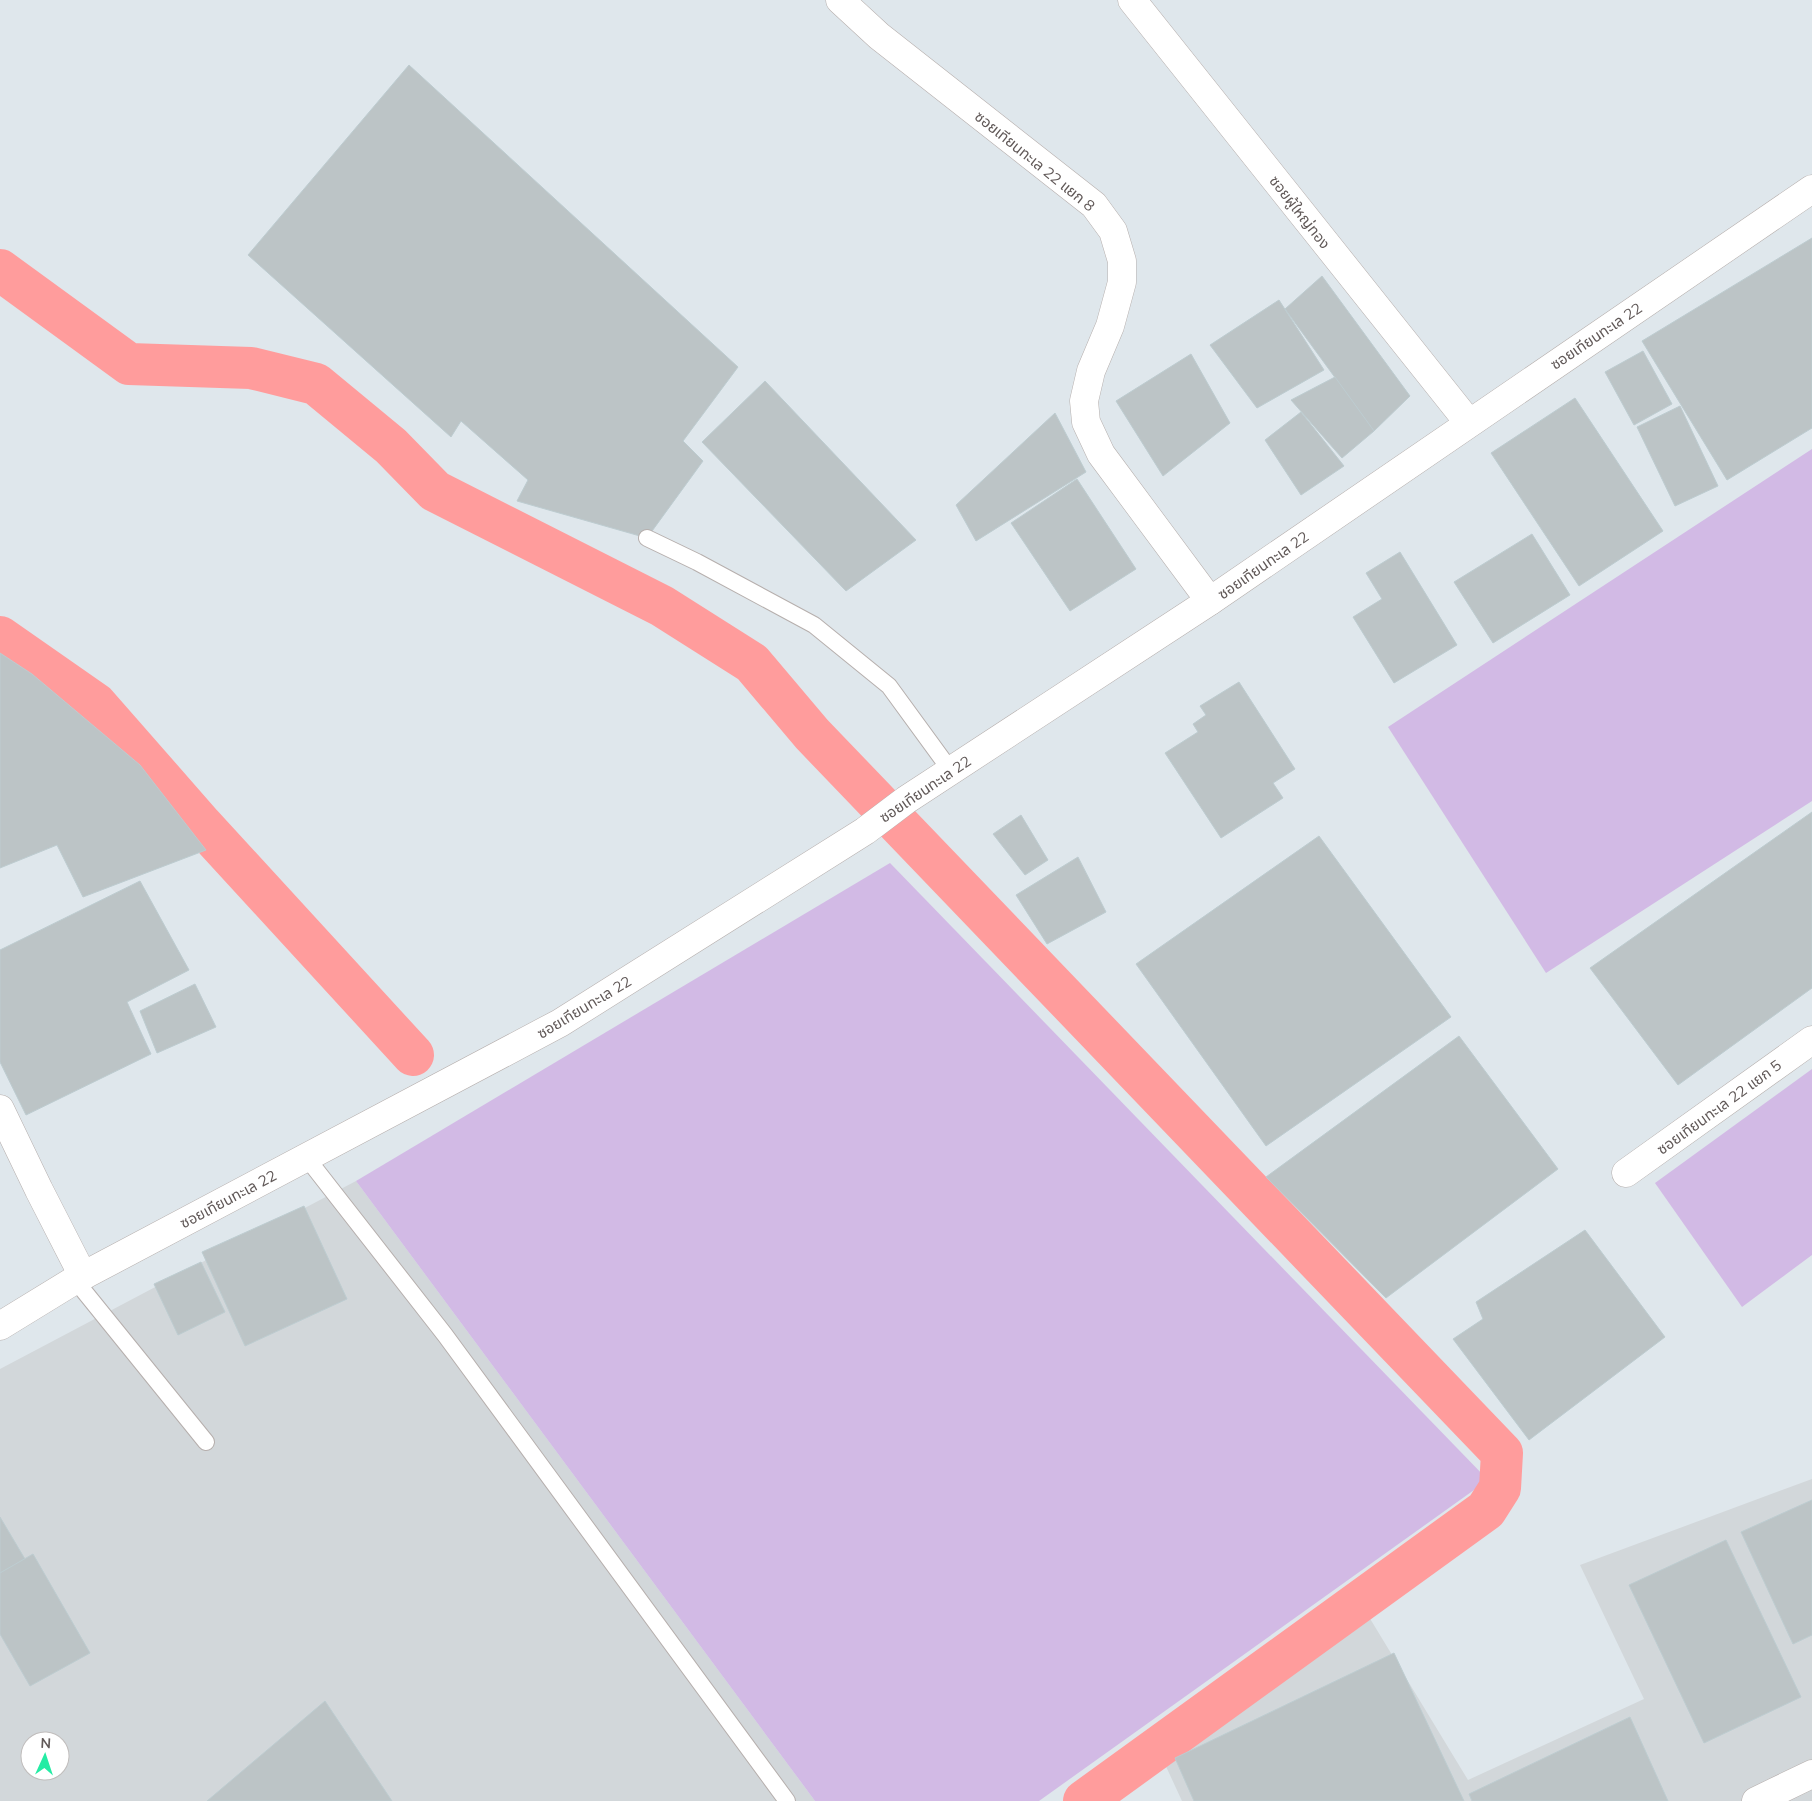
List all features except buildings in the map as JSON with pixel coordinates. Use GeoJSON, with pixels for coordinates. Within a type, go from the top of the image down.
{"type":"FeatureCollection","features":[{"type":"Feature","properties":{"kind":"street","name":"ซอยเทียนทะเล 22 แยก 8"},"geometry":{"type":"LineString","coordinates":[[840,0],[879,36],[1094,205],[1113,231],[1122,260],[1122,282],[1110,326],[1091,371],[1084,401],[1086,422],[1101,454],[1210,601]]}},
{"type":"Feature","properties":{"kind":"street","name":"ซอยผู้ใหญ่ทอง"},"geometry":{"type":"LineString","coordinates":[[1132,0],[1469,423]]}},
{"type":"Feature","properties":{"kind":"street","name":"ซอยเทียนทะเล 22"},"geometry":{"type":"LineString","coordinates":[[0,1326],[79,1278],[560,1023],[865,831],[906,800],[1210,601],[1812,189]]}},
{"type":"Feature","properties":{"kind":"street","name":"ซอยเทียนทะเล 22 แยก 5"},"geometry":{"type":"LineString","coordinates":[[1626,1173],[1812,1040]]}},
{"type":"Feature","properties":{"kind":"street"},"geometry":{"type":"LineString","coordinates":[[0,1109],[79,1278]]}},
{"type":"Feature","properties":{"kind":"street"},"geometry":{"type":"LineString","coordinates":[[1756,1801],[1812,1774]]}},
{"type":"Feature","properties":{"kind":"lane"},"geometry":{"type":"LineString","coordinates":[[647,538],[697,562],[814,625],[889,686],[951,771]]}},
{"type":"Feature","properties":{"kind":"lane"},"geometry":{"type":"LineString","coordinates":[[306,1157],[445,1335],[787,1801]]}},
{"type":"Feature","properties":{"kind":"lane"},"geometry":{"type":"LineString","coordinates":[[79,1278],[206,1442]]}},
{"type":"Feature","properties":{"kind":"shaded area"},"geometry":{"type":"Polygon","coordinates":[[[1812,449],[1812,801],[1546,973],[1388,727],[1812,449]]]}},
{"type":"Feature","properties":{"kind":"shaded area"},"geometry":{"type":"Polygon","coordinates":[[[890,863],[1488,1480],[1039,1801],[815,1801],[356,1181],[890,863]]]}},
{"type":"Feature","properties":{"kind":"shaded area"},"geometry":{"type":"Polygon","coordinates":[[[1812,1069],[1812,1255],[1742,1307],[1655,1183],[1812,1069]]]}},
{"type":"Feature","properties":{"kind":"shaded area"},"geometry":{"type":"Polygon","coordinates":[[[356,1181],[815,1801],[0,1801],[0,1369],[356,1181]]]}},
{"type":"Feature","properties":{"kind":"shaded area"},"geometry":{"type":"Polygon","coordinates":[[[1812,1479],[1812,1801],[1182,1801],[1163,1760],[1366,1612],[1468,1780],[1644,1699],[1580,1565],[1812,1479]]]}},
{"type":"Feature","properties":{"kind":"waterway"},"geometry":{"type":"LineString","coordinates":[[0,270],[129,364],[251,368],[316,384],[391,446],[435,491],[662,606],[752,663],[812,734],[1502,1453],[1500,1488],[1486,1510],[1084,1801]]}},
{"type":"Feature","properties":{"kind":"waterway"},"geometry":{"type":"LineString","coordinates":[[0,637],[96,704],[202,825],[413,1055]]}}]}
